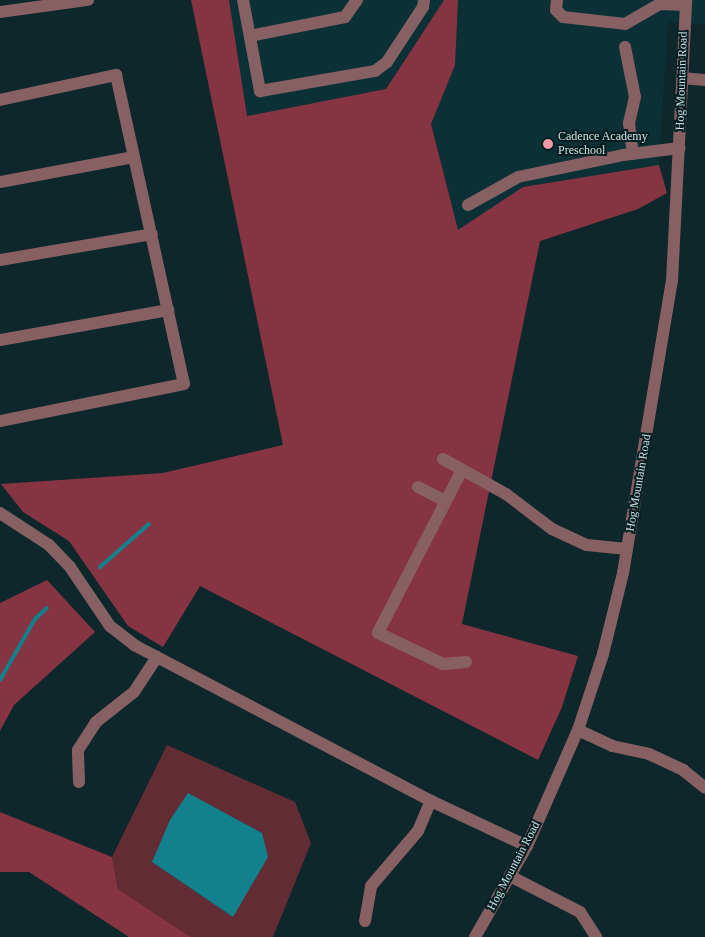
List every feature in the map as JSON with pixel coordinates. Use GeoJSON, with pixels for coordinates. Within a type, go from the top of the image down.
{"type":"FeatureCollection","features":[{"type":"Feature","properties":{"kind":"street"},"geometry":{"type":"LineString","coordinates":[[0,12],[88,0]]}},
{"type":"Feature","properties":{"kind":"street"},"geometry":{"type":"LineString","coordinates":[[243,0],[260,91],[375,71],[387,62],[423,7],[424,0]]}},
{"type":"Feature","properties":{"kind":"street"},"geometry":{"type":"LineString","coordinates":[[250,36],[345,17],[358,0]]}},
{"type":"Feature","properties":{"kind":"street"},"geometry":{"type":"LineString","coordinates":[[557,0],[556,10],[564,17],[625,24],[659,4],[686,3]]}},
{"type":"Feature","properties":{"kind":"street","name":"Hog Mountain Road"},"geometry":{"type":"LineString","coordinates":[[475,937],[527,846],[578,730],[603,654],[628,550],[672,281],[686,3]]}},
{"type":"Feature","properties":{"kind":"street"},"geometry":{"type":"LineString","coordinates":[[625,47],[635,97],[630,124],[633,154]]}},
{"type":"Feature","properties":{"kind":"street"},"geometry":{"type":"LineString","coordinates":[[0,100],[116,75],[184,384],[0,421]]}},
{"type":"Feature","properties":{"kind":"street"},"geometry":{"type":"LineString","coordinates":[[682,78],[705,80]]}},
{"type":"Feature","properties":{"kind":"street"},"geometry":{"type":"LineString","coordinates":[[468,204],[518,177],[633,154],[680,148]]}},
{"type":"Feature","properties":{"kind":"street"},"geometry":{"type":"LineString","coordinates":[[0,182],[134,157]]}},
{"type":"Feature","properties":{"kind":"street"},"geometry":{"type":"LineString","coordinates":[[0,260],[152,234]]}},
{"type":"Feature","properties":{"kind":"street"},"geometry":{"type":"LineString","coordinates":[[0,340],[168,310]]}},
{"type":"Feature","properties":{"kind":"street"},"geometry":{"type":"LineString","coordinates":[[443,460],[506,494],[552,529],[587,545],[628,550]]}},
{"type":"Feature","properties":{"kind":"street"},"geometry":{"type":"LineString","coordinates":[[462,470],[378,633],[444,664],[466,662]]}},
{"type":"Feature","properties":{"kind":"street"},"geometry":{"type":"LineString","coordinates":[[418,487],[446,501]]}},
{"type":"Feature","properties":{"kind":"street"},"geometry":{"type":"LineString","coordinates":[[0,514],[49,545],[70,567],[110,626],[157,657],[431,801],[527,846]]}},
{"type":"Feature","properties":{"kind":"street"},"geometry":{"type":"LineString","coordinates":[[79,782],[78,750],[96,722],[134,692],[157,657]]}},
{"type":"Feature","properties":{"kind":"street"},"geometry":{"type":"LineString","coordinates":[[578,730],[612,746],[649,754],[684,770],[705,788]]}},
{"type":"Feature","properties":{"kind":"street"},"geometry":{"type":"LineString","coordinates":[[365,921],[371,886],[418,831],[431,801]]}},
{"type":"Feature","properties":{"kind":"street"},"geometry":{"type":"LineString","coordinates":[[510,876],[580,912],[596,937]]}},
{"type":"Feature","properties":{"kind":"shaded area"},"geometry":{"type":"Polygon","coordinates":[[[191,0],[229,0],[247,116],[386,89],[444,0],[458,0],[455,65],[431,124],[458,230],[523,187],[659,165],[667,193],[638,209],[540,241],[462,624],[578,656],[562,707],[538,760],[200,586],[163,647],[128,626],[69,541],[23,512],[1,484],[163,473],[283,445],[191,0]]]}},
{"type":"Feature","properties":{"kind":"shaded area"},"geometry":{"type":"Polygon","coordinates":[[[229,0],[444,0],[386,89],[247,116],[229,0]]]}},
{"type":"Feature","properties":{"kind":"shaded area","name":"Cadence Academy Preschool"},"geometry":{"type":"Polygon","coordinates":[[[458,0],[705,0],[705,25],[668,22],[659,165],[523,187],[458,231],[431,123],[455,65],[458,0]]]}},
{"type":"Feature","properties":{"kind":"shaded area"},"geometry":{"type":"Polygon","coordinates":[[[47,580],[95,632],[14,705],[0,731],[0,603],[47,580]]]}},
{"type":"Feature","properties":{"kind":"shaded area"},"geometry":{"type":"Polygon","coordinates":[[[167,745],[295,802],[311,843],[273,937],[191,937],[118,889],[112,857],[167,745]],[[230,816],[152,862],[233,917],[262,833],[230,816]]]}},
{"type":"Feature","properties":{"kind":"shaded area"},"geometry":{"type":"Polygon","coordinates":[[[0,812],[112,857],[118,889],[191,937],[129,937],[29,872],[0,872],[0,812]]]}},
{"type":"Feature","properties":{"kind":"water"},"geometry":{"type":"Polygon","coordinates":[[[188,793],[262,833],[268,857],[233,917],[152,862],[170,820],[188,793]]]}},
{"type":"Feature","properties":{"kind":"waterway"},"geometry":{"type":"LineString","coordinates":[[100,567],[149,524]]}},
{"type":"Feature","properties":{"kind":"waterway"},"geometry":{"type":"LineString","coordinates":[[0,680],[35,619],[47,608]]}},
{"type":"Feature","properties":{"kind":"place","name":"Cadence Academy Preschool"},"geometry":{"type":"Point","coordinates":[548,144]}}]}
